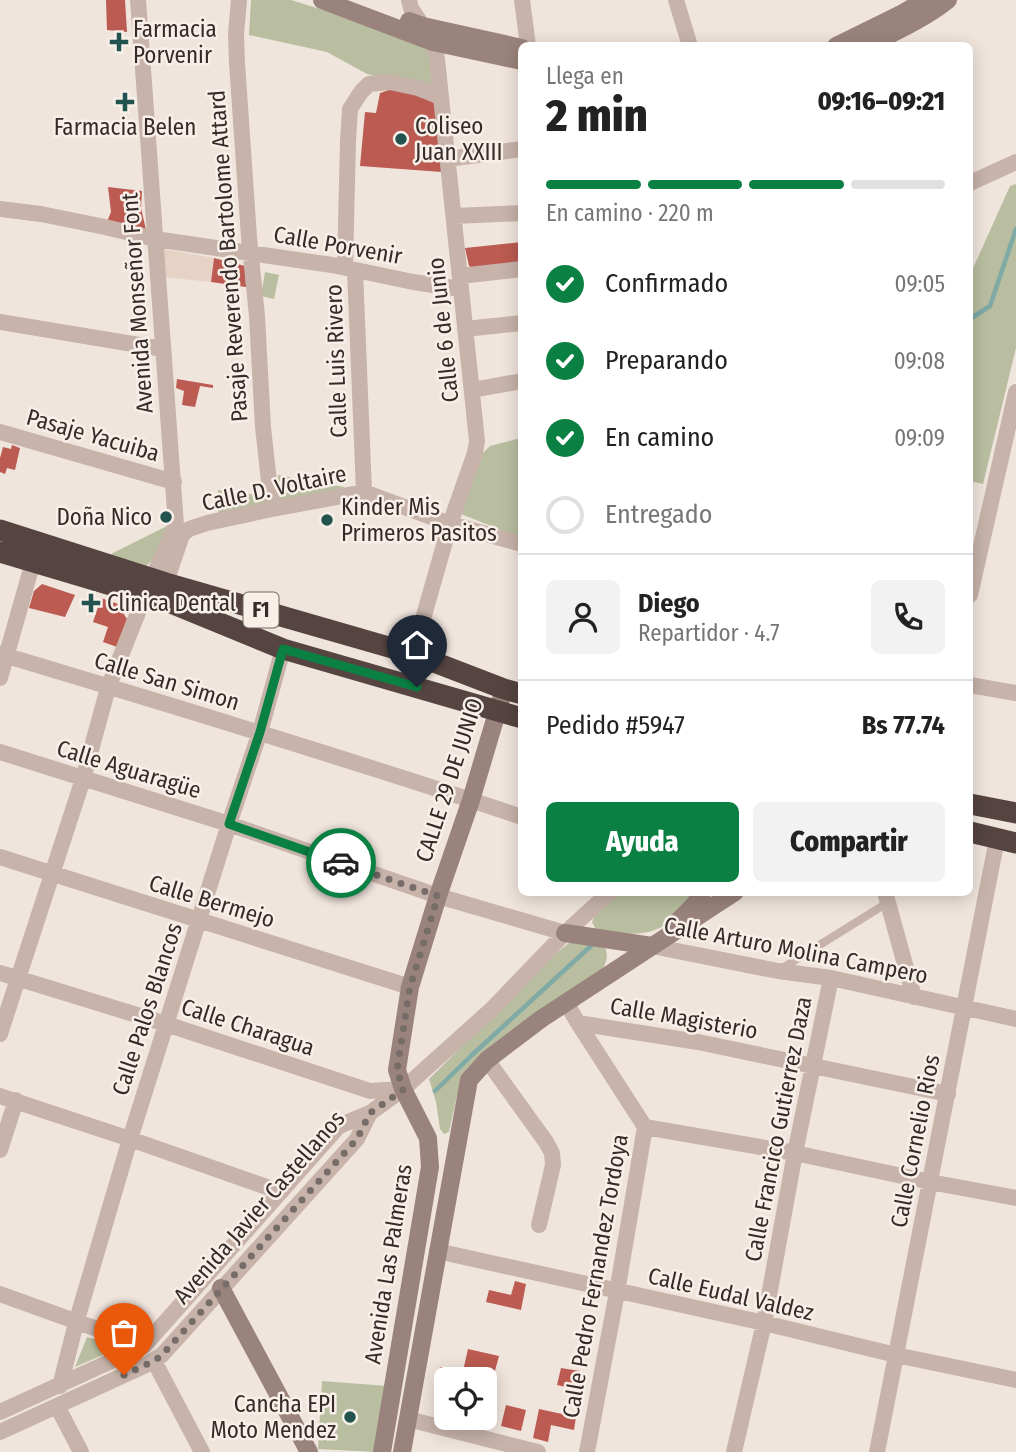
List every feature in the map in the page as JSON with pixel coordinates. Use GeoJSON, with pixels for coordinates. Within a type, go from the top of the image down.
{"type":"FeatureCollection","features":[{"type":"Feature","properties":{"kind":"highway","name":"F1"},"geometry":{"type":"LineString","coordinates":[[0,530],[156,589],[283,649],[518,717]]}},
{"type":"Feature","properties":{"kind":"highway","name":"F1"},"geometry":{"type":"LineString","coordinates":[[0,552],[413,654],[513,692]]}},
{"type":"Feature","properties":{"kind":"highway"},"geometry":{"type":"LineString","coordinates":[[973,805],[1016,813]]}},
{"type":"Feature","properties":{"kind":"highway"},"geometry":{"type":"LineString","coordinates":[[973,833],[1007,841]]}},
{"type":"Feature","properties":{"kind":"street","name":"Avenida Monseñor Font"},"geometry":{"type":"LineString","coordinates":[[138,0],[176,525],[156,589]]}},
{"type":"Feature","properties":{"kind":"street","name":"Pasaje Reverendo Bartolome Attard"},"geometry":{"type":"LineString","coordinates":[[239,0],[237,63],[263,427],[272,509]]}},
{"type":"Feature","properties":{"kind":"street"},"geometry":{"type":"LineString","coordinates":[[321,0],[433,42],[518,60]]}},
{"type":"Feature","properties":{"kind":"street"},"geometry":{"type":"LineString","coordinates":[[356,0],[423,26],[518,47]]}},
{"type":"Feature","properties":{"kind":"street","name":"Calle 6 de Junio"},"geometry":{"type":"LineString","coordinates":[[409,0],[411,8],[433,42],[437,59],[477,440],[413,654]]}},
{"type":"Feature","properties":{"kind":"street"},"geometry":{"type":"LineString","coordinates":[[522,0],[527,42]]}},
{"type":"Feature","properties":{"kind":"street"},"geometry":{"type":"LineString","coordinates":[[676,0],[689,42]]}},
{"type":"Feature","properties":{"kind":"street"},"geometry":{"type":"LineString","coordinates":[[844,42],[925,0]]}},
{"type":"Feature","properties":{"kind":"street"},"geometry":{"type":"LineString","coordinates":[[875,42],[948,0]]}},
{"type":"Feature","properties":{"kind":"street","name":"Calle Luis Rivero"},"geometry":{"type":"LineString","coordinates":[[365,492],[350,269],[350,109],[360,92],[369,84],[390,82],[418,88],[441,97]]}},
{"type":"Feature","properties":{"kind":"street"},"geometry":{"type":"LineString","coordinates":[[448,159],[518,150]]}},
{"type":"Feature","properties":{"kind":"street"},"geometry":{"type":"LineString","coordinates":[[973,182],[1016,162]]}},
{"type":"Feature","properties":{"kind":"street","name":"Calle Porvenir"},"geometry":{"type":"LineString","coordinates":[[0,209],[41,214],[155,239],[461,283],[518,270]]}},
{"type":"Feature","properties":{"kind":"street"},"geometry":{"type":"LineString","coordinates":[[454,216],[518,213]]}},
{"type":"Feature","properties":{"kind":"street"},"geometry":{"type":"LineString","coordinates":[[0,322],[163,349]]}},
{"type":"Feature","properties":{"kind":"street"},"geometry":{"type":"LineString","coordinates":[[466,329],[518,323]]}},
{"type":"Feature","properties":{"kind":"street"},"geometry":{"type":"LineString","coordinates":[[472,390],[518,382]]}},
{"type":"Feature","properties":{"kind":"street"},"geometry":{"type":"LineString","coordinates":[[973,576],[1016,392]]}},
{"type":"Feature","properties":{"kind":"street","name":"Pasaje Yacuiba"},"geometry":{"type":"LineString","coordinates":[[0,432],[174,482]]}},
{"type":"Feature","properties":{"kind":"street","name":"Calle D. Voltaire"},"geometry":{"type":"LineString","coordinates":[[156,589],[182,535],[189,529],[272,509],[365,492],[450,524],[518,543]]}},
{"type":"Feature","properties":{"kind":"street"},"geometry":{"type":"LineString","coordinates":[[0,678],[3,655],[33,562]]}},
{"type":"Feature","properties":{"kind":"street"},"geometry":{"type":"LineString","coordinates":[[0,1034],[83,779],[108,688],[156,589]]}},
{"type":"Feature","properties":{"kind":"street","name":"Calle Palos Blancos"},"geometry":{"type":"LineString","coordinates":[[60,1386],[130,1139],[260,732],[283,649]]}},
{"type":"Feature","properties":{"kind":"street","name":"Calle San Simon"},"geometry":{"type":"LineString","coordinates":[[3,655],[260,732],[518,816]]}},
{"type":"Feature","properties":{"kind":"street"},"geometry":{"type":"LineString","coordinates":[[973,686],[1016,693]]}},
{"type":"Feature","properties":{"kind":"street","name":"CALLE 29 DE JUNIO"},"geometry":{"type":"LineString","coordinates":[[403,1090],[397,1070],[410,987],[497,711],[513,692]]}},
{"type":"Feature","properties":{"kind":"street","name":"Calle Aguaragüe"},"geometry":{"type":"LineString","coordinates":[[0,752],[229,824],[438,896],[565,933]]}},
{"type":"Feature","properties":{"kind":"street","name":"Calle Cornelio Rios"},"geometry":{"type":"LineString","coordinates":[[877,1452],[963,1008],[1007,841]]}},
{"type":"Feature","properties":{"kind":"street","name":"Calle Bermejo"},"geometry":{"type":"LineString","coordinates":[[0,857],[410,987]]}},
{"type":"Feature","properties":{"kind":"street","name":"Avenida Javier Castellanos"},"geometry":{"type":"LineString","coordinates":[[0,1412],[144,1346],[339,1126],[370,1113],[403,1090],[492,1009],[565,933],[606,896]]}},
{"type":"Feature","properties":{"kind":"street"},"geometry":{"type":"LineString","coordinates":[[652,946],[700,896]]}},
{"type":"Feature","properties":{"kind":"street"},"geometry":{"type":"LineString","coordinates":[[428,1138],[457,1143],[469,1080],[487,1060],[541,1019],[729,896]]}},
{"type":"Feature","properties":{"kind":"street"},"geometry":{"type":"LineString","coordinates":[[886,898],[914,997]]}},
{"type":"Feature","properties":{"kind":"street","name":"Calle Arturo Molina Campero"},"geometry":{"type":"LineString","coordinates":[[565,933],[831,978],[1016,1019]]}},
{"type":"Feature","properties":{"kind":"street"},"geometry":{"type":"LineString","coordinates":[[600,939],[615,949],[609,976]]}},
{"type":"Feature","properties":{"kind":"street","name":"Calle Charagua"},"geometry":{"type":"LineString","coordinates":[[0,973],[370,1091],[403,1090]]}},
{"type":"Feature","properties":{"kind":"street","name":"Calle Francico Gutierrez Daza"},"geometry":{"type":"LineString","coordinates":[[734,1452],[764,1323],[831,978]]}},
{"type":"Feature","properties":{"kind":"street","name":"Calle Pedro Fernandez Tordoya"},"geometry":{"type":"LineString","coordinates":[[567,1004],[645,1127],[587,1452]]}},
{"type":"Feature","properties":{"kind":"street","name":"Calle Magisterio"},"geometry":{"type":"LineString","coordinates":[[578,1023],[698,1042],[947,1094]]}},
{"type":"Feature","properties":{"kind":"street"},"geometry":{"type":"LineString","coordinates":[[487,1060],[552,1153],[553,1165],[539,1225]]}},
{"type":"Feature","properties":{"kind":"street","name":"Avenida Las Palmeras"},"geometry":{"type":"LineString","coordinates":[[382,1452],[430,1167],[428,1138],[403,1090]]}},
{"type":"Feature","properties":{"kind":"street"},"geometry":{"type":"LineString","coordinates":[[0,1150],[8,1098],[281,1192]]}},
{"type":"Feature","properties":{"kind":"street","name":"Avenida Javier Castellanos"},"geometry":{"type":"LineString","coordinates":[[0,1432],[162,1355],[357,1139],[370,1113]]}},
{"type":"Feature","properties":{"kind":"street"},"geometry":{"type":"LineString","coordinates":[[645,1127],[795,1153],[1016,1198]]}},
{"type":"Feature","properties":{"kind":"street","name":"Avenida Las Palmeras"},"geometry":{"type":"LineString","coordinates":[[402,1452],[457,1143]]}},
{"type":"Feature","properties":{"kind":"street","name":"Calle Eudal Valdez"},"geometry":{"type":"LineString","coordinates":[[437,1251],[1016,1380]]}},
{"type":"Feature","properties":{"kind":"street"},"geometry":{"type":"LineString","coordinates":[[221,1288],[309,1452]]}},
{"type":"Feature","properties":{"kind":"street"},"geometry":{"type":"LineString","coordinates":[[0,1294],[144,1346]]}},
{"type":"Feature","properties":{"kind":"street"},"geometry":{"type":"LineString","coordinates":[[154,1361],[202,1452]]}},
{"type":"Feature","properties":{"kind":"street"},"geometry":{"type":"LineString","coordinates":[[57,1406],[81,1452]]}},
{"type":"Feature","properties":{"kind":"street"},"geometry":{"type":"LineString","coordinates":[[408,1419],[538,1452]]}},
{"type":"Feature","properties":{"kind":"lane"},"geometry":{"type":"LineString","coordinates":[[778,971],[886,898]]}},
{"type":"Feature","properties":{"kind":"green space"},"geometry":{"type":"Polygon","coordinates":[[[251,0],[291,0],[429,49],[436,90],[367,74],[327,52],[249,35],[251,0]]]}},
{"type":"Feature","properties":{"kind":"green space"},"geometry":{"type":"Polygon","coordinates":[[[1016,184],[1016,348],[983,484],[973,482],[973,268],[1010,186],[1016,184]]]}},
{"type":"Feature","properties":{"kind":"green space"},"geometry":{"type":"Polygon","coordinates":[[[265,272],[279,275],[274,299],[261,296],[265,272]]]}},
{"type":"Feature","properties":{"kind":"green space"},"geometry":{"type":"Polygon","coordinates":[[[518,439],[518,536],[461,514],[482,454],[490,446],[518,439]]]}},
{"type":"Feature","properties":{"kind":"green space"},"geometry":{"type":"Polygon","coordinates":[[[278,475],[344,487],[344,490],[277,508],[278,475]]]}},
{"type":"Feature","properties":{"kind":"green space"},"geometry":{"type":"Polygon","coordinates":[[[218,490],[266,496],[267,509],[218,520],[218,490]]]}},
{"type":"Feature","properties":{"kind":"green space"},"geometry":{"type":"Polygon","coordinates":[[[167,526],[155,556],[142,569],[105,559],[113,553],[167,526]]]}},
{"type":"Feature","properties":{"kind":"green space"},"geometry":{"type":"Polygon","coordinates":[[[616,896],[693,896],[674,918],[653,931],[629,934],[596,930],[592,922],[595,915],[616,896]]]}},
{"type":"Feature","properties":{"kind":"green space"},"geometry":{"type":"Polygon","coordinates":[[[581,942],[605,947],[606,960],[600,973],[465,1074],[457,1095],[449,1132],[444,1134],[440,1129],[429,1079],[554,955],[569,943],[581,942]]]}},
{"type":"Feature","properties":{"kind":"green space"},"geometry":{"type":"Polygon","coordinates":[[[87,1337],[121,1347],[75,1367],[87,1337]]]}},
{"type":"Feature","properties":{"kind":"green space","name":"Cancha EPI Moto Mendez"},"geometry":{"type":"Polygon","coordinates":[[[322,1381],[387,1386],[375,1452],[318,1449],[322,1381]]]}},
{"type":"Feature","properties":{"kind":"shaded area"},"geometry":{"type":"Polygon","coordinates":[[[158,248],[214,258],[211,282],[164,277],[158,248]]]}},
{"type":"Feature","properties":{"kind":"building"},"geometry":{"type":"Polygon","coordinates":[[[106,0],[125,0],[127,32],[107,30],[106,0]]]}},
{"type":"Feature","properties":{"kind":"building","name":"Coliseo Juan XXIII"},"geometry":{"type":"Polygon","coordinates":[[[395,88],[424,97],[436,104],[442,172],[360,166],[365,112],[376,113],[380,93],[395,88]]]}},
{"type":"Feature","properties":{"kind":"building"},"geometry":{"type":"Polygon","coordinates":[[[108,187],[142,191],[141,208],[147,234],[106,224],[111,212],[108,187]]]}},
{"type":"Feature","properties":{"kind":"building"},"geometry":{"type":"Polygon","coordinates":[[[518,242],[518,266],[479,271],[469,266],[465,248],[518,242]]]}},
{"type":"Feature","properties":{"kind":"building"},"geometry":{"type":"Polygon","coordinates":[[[214,258],[245,266],[246,287],[211,282],[214,258]]]}},
{"type":"Feature","properties":{"kind":"building"},"geometry":{"type":"Polygon","coordinates":[[[177,379],[213,385],[213,388],[200,386],[195,407],[182,405],[184,391],[176,388],[177,379]]]}},
{"type":"Feature","properties":{"kind":"building"},"geometry":{"type":"Polygon","coordinates":[[[12,445],[20,448],[15,470],[7,468],[5,474],[0,472],[0,458],[3,447],[11,449],[12,445]]]}},
{"type":"Feature","properties":{"kind":"building"},"geometry":{"type":"Polygon","coordinates":[[[42,584],[75,595],[65,617],[29,608],[34,591],[42,584]]]}},
{"type":"Feature","properties":{"kind":"building"},"geometry":{"type":"Polygon","coordinates":[[[101,598],[121,605],[120,608],[127,619],[117,647],[103,642],[108,627],[93,622],[101,598]]]}},
{"type":"Feature","properties":{"kind":"building"},"geometry":{"type":"Polygon","coordinates":[[[515,1281],[526,1284],[521,1310],[486,1302],[489,1290],[511,1295],[515,1281]]]}},
{"type":"Feature","properties":{"kind":"building"},"geometry":{"type":"Polygon","coordinates":[[[468,1349],[499,1356],[496,1367],[464,1367],[468,1349]]]}},
{"type":"Feature","properties":{"kind":"building"},"geometry":{"type":"Polygon","coordinates":[[[561,1368],[580,1371],[575,1389],[557,1385],[561,1368]]]}},
{"type":"Feature","properties":{"kind":"building"},"geometry":{"type":"Polygon","coordinates":[[[506,1405],[526,1410],[521,1431],[501,1426],[506,1405]]]}},
{"type":"Feature","properties":{"kind":"building"},"geometry":{"type":"Polygon","coordinates":[[[539,1409],[576,1417],[574,1430],[551,1425],[548,1442],[533,1438],[539,1409]]]}},
{"type":"Feature","properties":{"kind":"waterway"},"geometry":{"type":"LineString","coordinates":[[973,317],[990,306],[1016,229]]}},
{"type":"Feature","properties":{"kind":"waterway"},"geometry":{"type":"LineString","coordinates":[[435,1091],[593,944]]}},
{"type":"Feature","properties":{"kind":"way so far"},"geometry":{"type":"LineString","coordinates":[[124,1375],[162,1355],[357,1139],[370,1113],[403,1090],[397,1070],[410,987],[438,896],[341,863]]}},
{"type":"Feature","properties":{"kind":"place","name":"Farmacia Porvenir"},"geometry":{"type":"Point","coordinates":[119,42]}},
{"type":"Feature","properties":{"kind":"place","name":"Farmacia Belen"},"geometry":{"type":"Point","coordinates":[125,102]}},
{"type":"Feature","properties":{"kind":"place","name":"Coliseo Juan XXIII"},"geometry":{"type":"Point","coordinates":[401,139]}},
{"type":"Feature","properties":{"kind":"place","name":"Doña Nico"},"geometry":{"type":"Point","coordinates":[166,517]}},
{"type":"Feature","properties":{"kind":"place","name":"Kinder Mis Primeros Pasitos"},"geometry":{"type":"Point","coordinates":[327,520]}},
{"type":"Feature","properties":{"kind":"place","name":"Clinica Dental"},"geometry":{"type":"Point","coordinates":[91,603]}},
{"type":"Feature","properties":{"kind":"place","name":"Cancha EPI Moto Mendez"},"geometry":{"type":"Point","coordinates":[350,1417]}},
{"type":"Feature","properties":{"kind":"route"},"geometry":{"type":"LineString","coordinates":[[341,863],[229,824],[260,732],[283,649],[417,687]]}}]}
